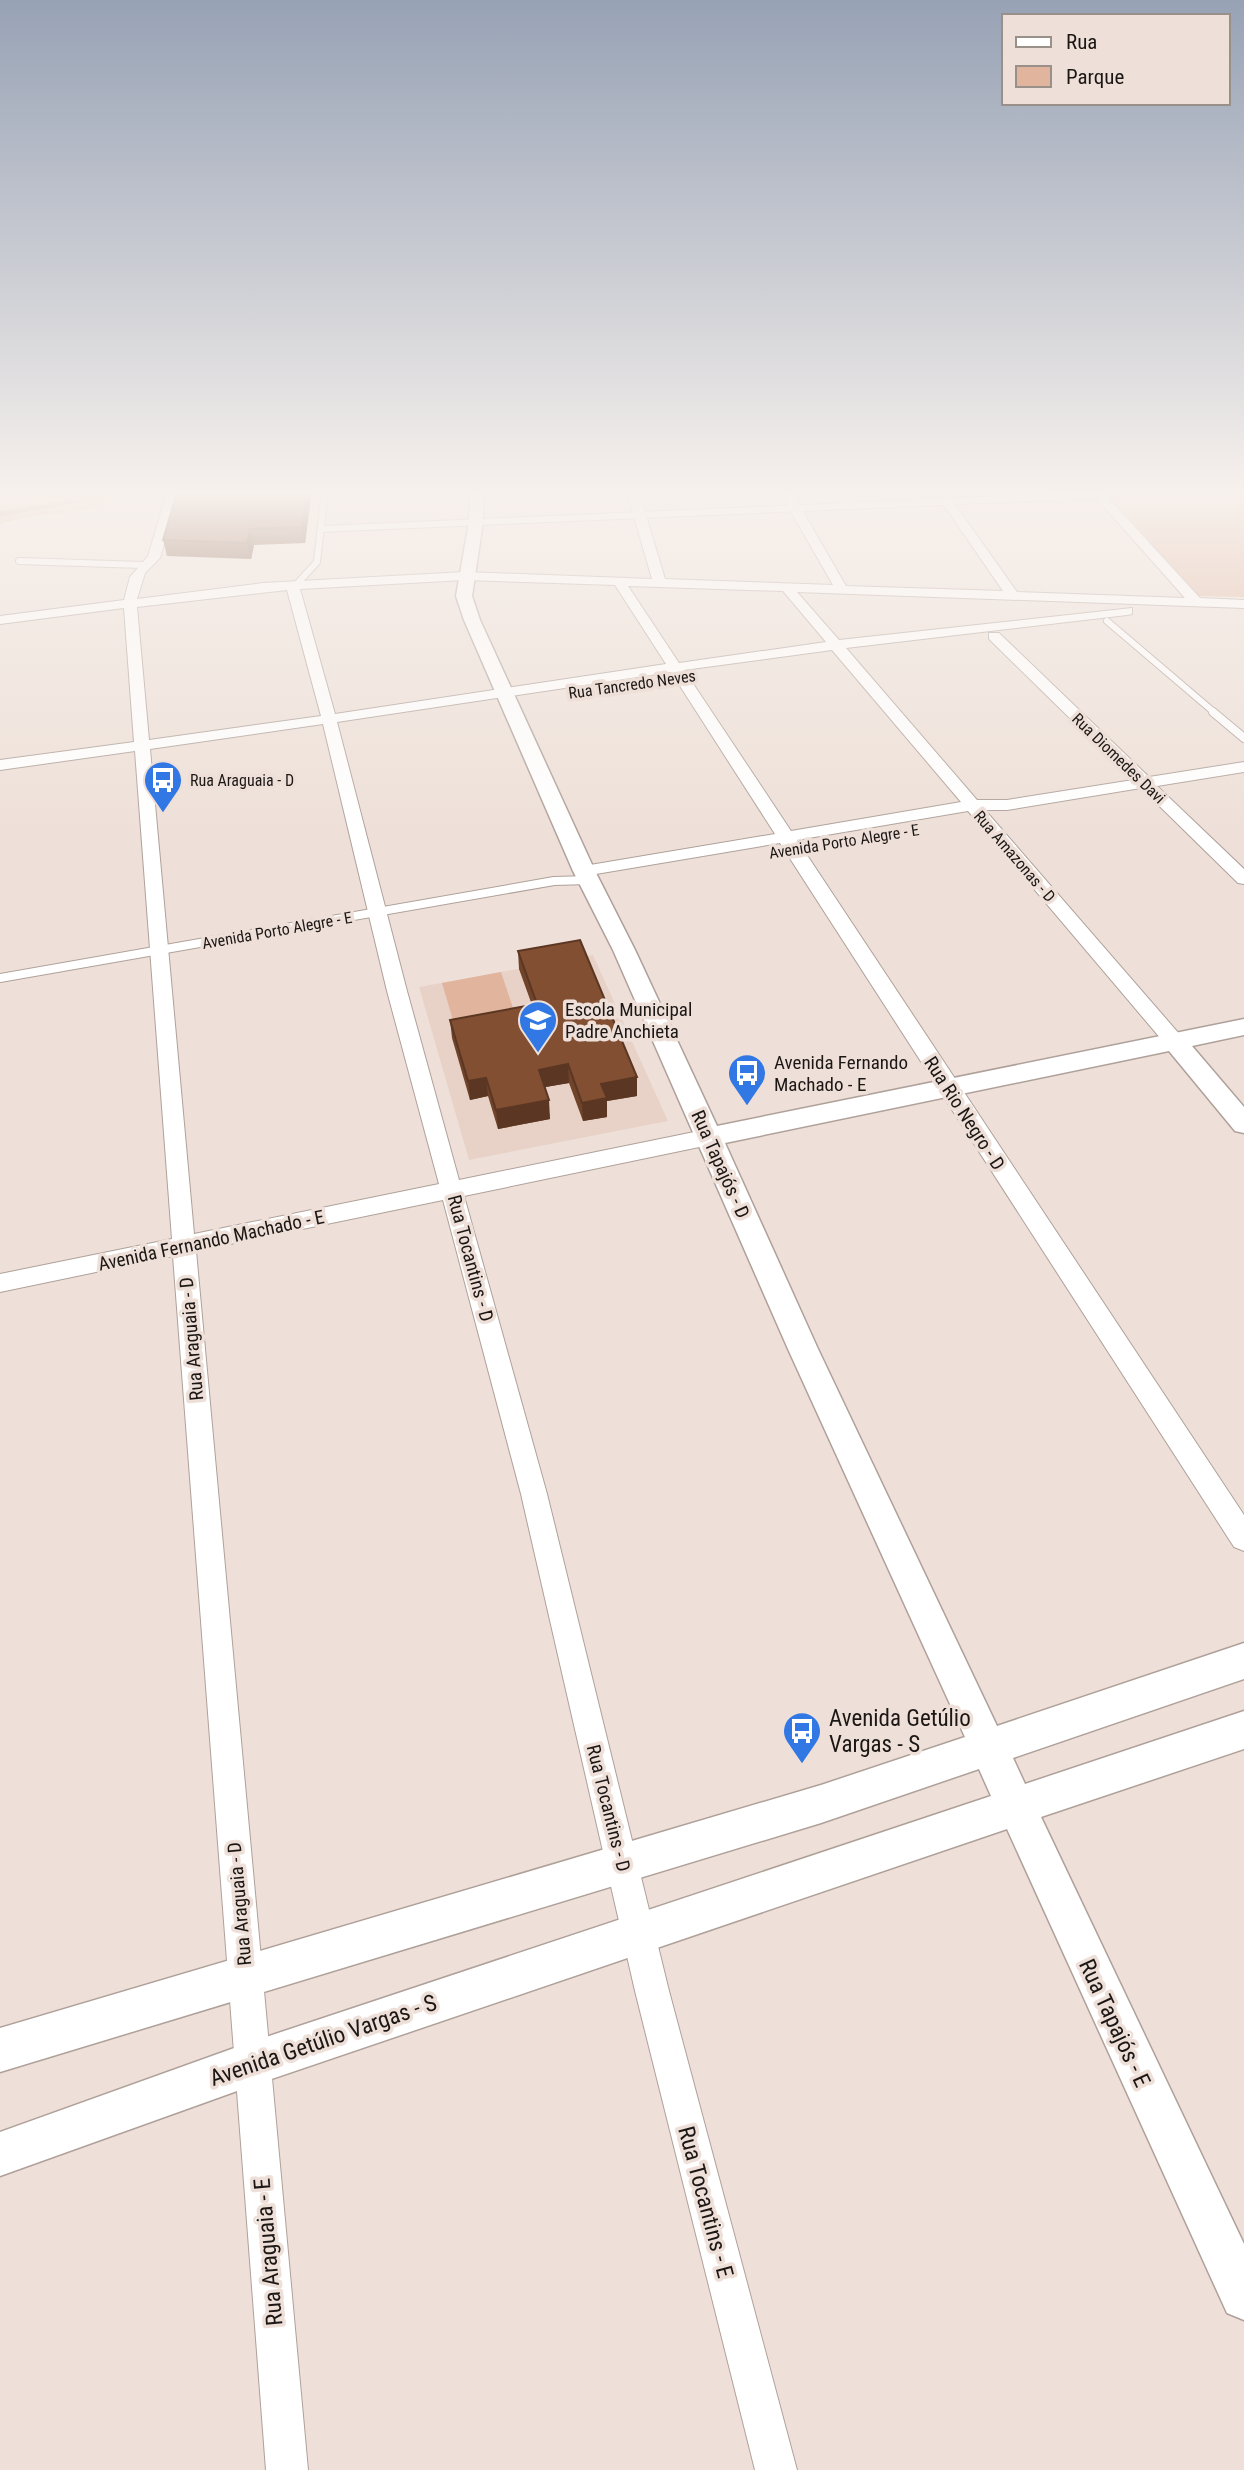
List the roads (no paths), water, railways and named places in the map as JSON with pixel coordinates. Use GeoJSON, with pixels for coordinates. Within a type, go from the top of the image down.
{"type":"FeatureCollection","features":[{"type":"Feature","properties":{"kind":"street"},"geometry":{"type":"LineString","coordinates":[[0,620],[120,604]]}},
{"type":"Feature","properties":{"kind":"street","name":"Rua Araguaia - D"},"geometry":{"type":"LineString","coordinates":[[130,604],[251,2049]]}},
{"type":"Feature","properties":{"kind":"street","name":"Rua Tocantins - D"},"geometry":{"type":"LineString","coordinates":[[296,604],[329,719],[377,912],[534,1494],[639,1933]]}},
{"type":"Feature","properties":{"kind":"street","name":"Rua Tapajós - D"},"geometry":{"type":"LineString","coordinates":[[467,604],[502,696],[624,950],[803,1349],[990,1748]]}},
{"type":"Feature","properties":{"kind":"street","name":"Rua Rio Negro - D"},"geometry":{"type":"LineString","coordinates":[[634,604],[1244,1538]]}},
{"type":"Feature","properties":{"kind":"street","name":"Rua Amazonas - D"},"geometry":{"type":"LineString","coordinates":[[801,604],[1244,1124]]}},
{"type":"Feature","properties":{"kind":"street"},"geometry":{"type":"LineString","coordinates":[[1123,604],[1124,611]]}},
{"type":"Feature","properties":{"kind":"street","name":"Rua Tancredo Neves"},"geometry":{"type":"LineString","coordinates":[[0,765],[1178,604]]}},
{"type":"Feature","properties":{"kind":"street","name":"Rua Tancredo Neves"},"geometry":{"type":"LineString","coordinates":[[840,650],[994,636],[1107,621],[1185,604]]}},
{"type":"Feature","properties":{"kind":"street","name":"Rua Diomedes Davi"},"geometry":{"type":"LineString","coordinates":[[994,636],[1244,880]]}},
{"type":"Feature","properties":{"kind":"street","name":"Avenida Porto Alegre - E"},"geometry":{"type":"LineString","coordinates":[[587,875],[1244,767]]}},
{"type":"Feature","properties":{"kind":"street","name":"Avenida Fernando Machado - E"},"geometry":{"type":"LineString","coordinates":[[0,1283],[1244,1027]]}},
{"type":"Feature","properties":{"kind":"street"},"geometry":{"type":"LineString","coordinates":[[0,2050],[821,1804],[1244,1661]]}},
{"type":"Feature","properties":{"kind":"street","name":"Avenida Getúlio Vargas - S"},"geometry":{"type":"LineString","coordinates":[[0,2154],[251,2049],[639,1933],[1244,1730]]}},
{"type":"Feature","properties":{"kind":"street","name":"Rua Tapajós - E"},"geometry":{"type":"LineString","coordinates":[[990,1748],[1014,1808],[1244,2296]]}},
{"type":"Feature","properties":{"kind":"street","name":"Rua Tocantins - E"},"geometry":{"type":"LineString","coordinates":[[639,1933],[776,2470]]}},
{"type":"Feature","properties":{"kind":"street","name":"Rua Araguaia - E"},"geometry":{"type":"LineString","coordinates":[[251,2049],[287,2470]]}},
{"type":"Feature","properties":{"kind":"lane"},"geometry":{"type":"LineString","coordinates":[[1107,621],[1244,738]]}},
{"type":"Feature","properties":{"kind":"lane","name":"Avenida Porto Alegre - E"},"geometry":{"type":"LineString","coordinates":[[0,978],[587,875]]}},
{"type":"Feature","properties":{"kind":"place","name":"Rua Araguaia - D"},"geometry":{"type":"Point","coordinates":[163,814]}},
{"type":"Feature","properties":{"kind":"place","name":"Escola Municipal Padre Anchieta"},"geometry":{"type":"Point","coordinates":[538,1054]}},
{"type":"Feature","properties":{"kind":"place","name":"Avenida Fernando Machado - E"},"geometry":{"type":"Point","coordinates":[747,1107]}},
{"type":"Feature","properties":{"kind":"place","name":"Avenida Getúlio Vargas - S"},"geometry":{"type":"Point","coordinates":[802,1765]}}]}
